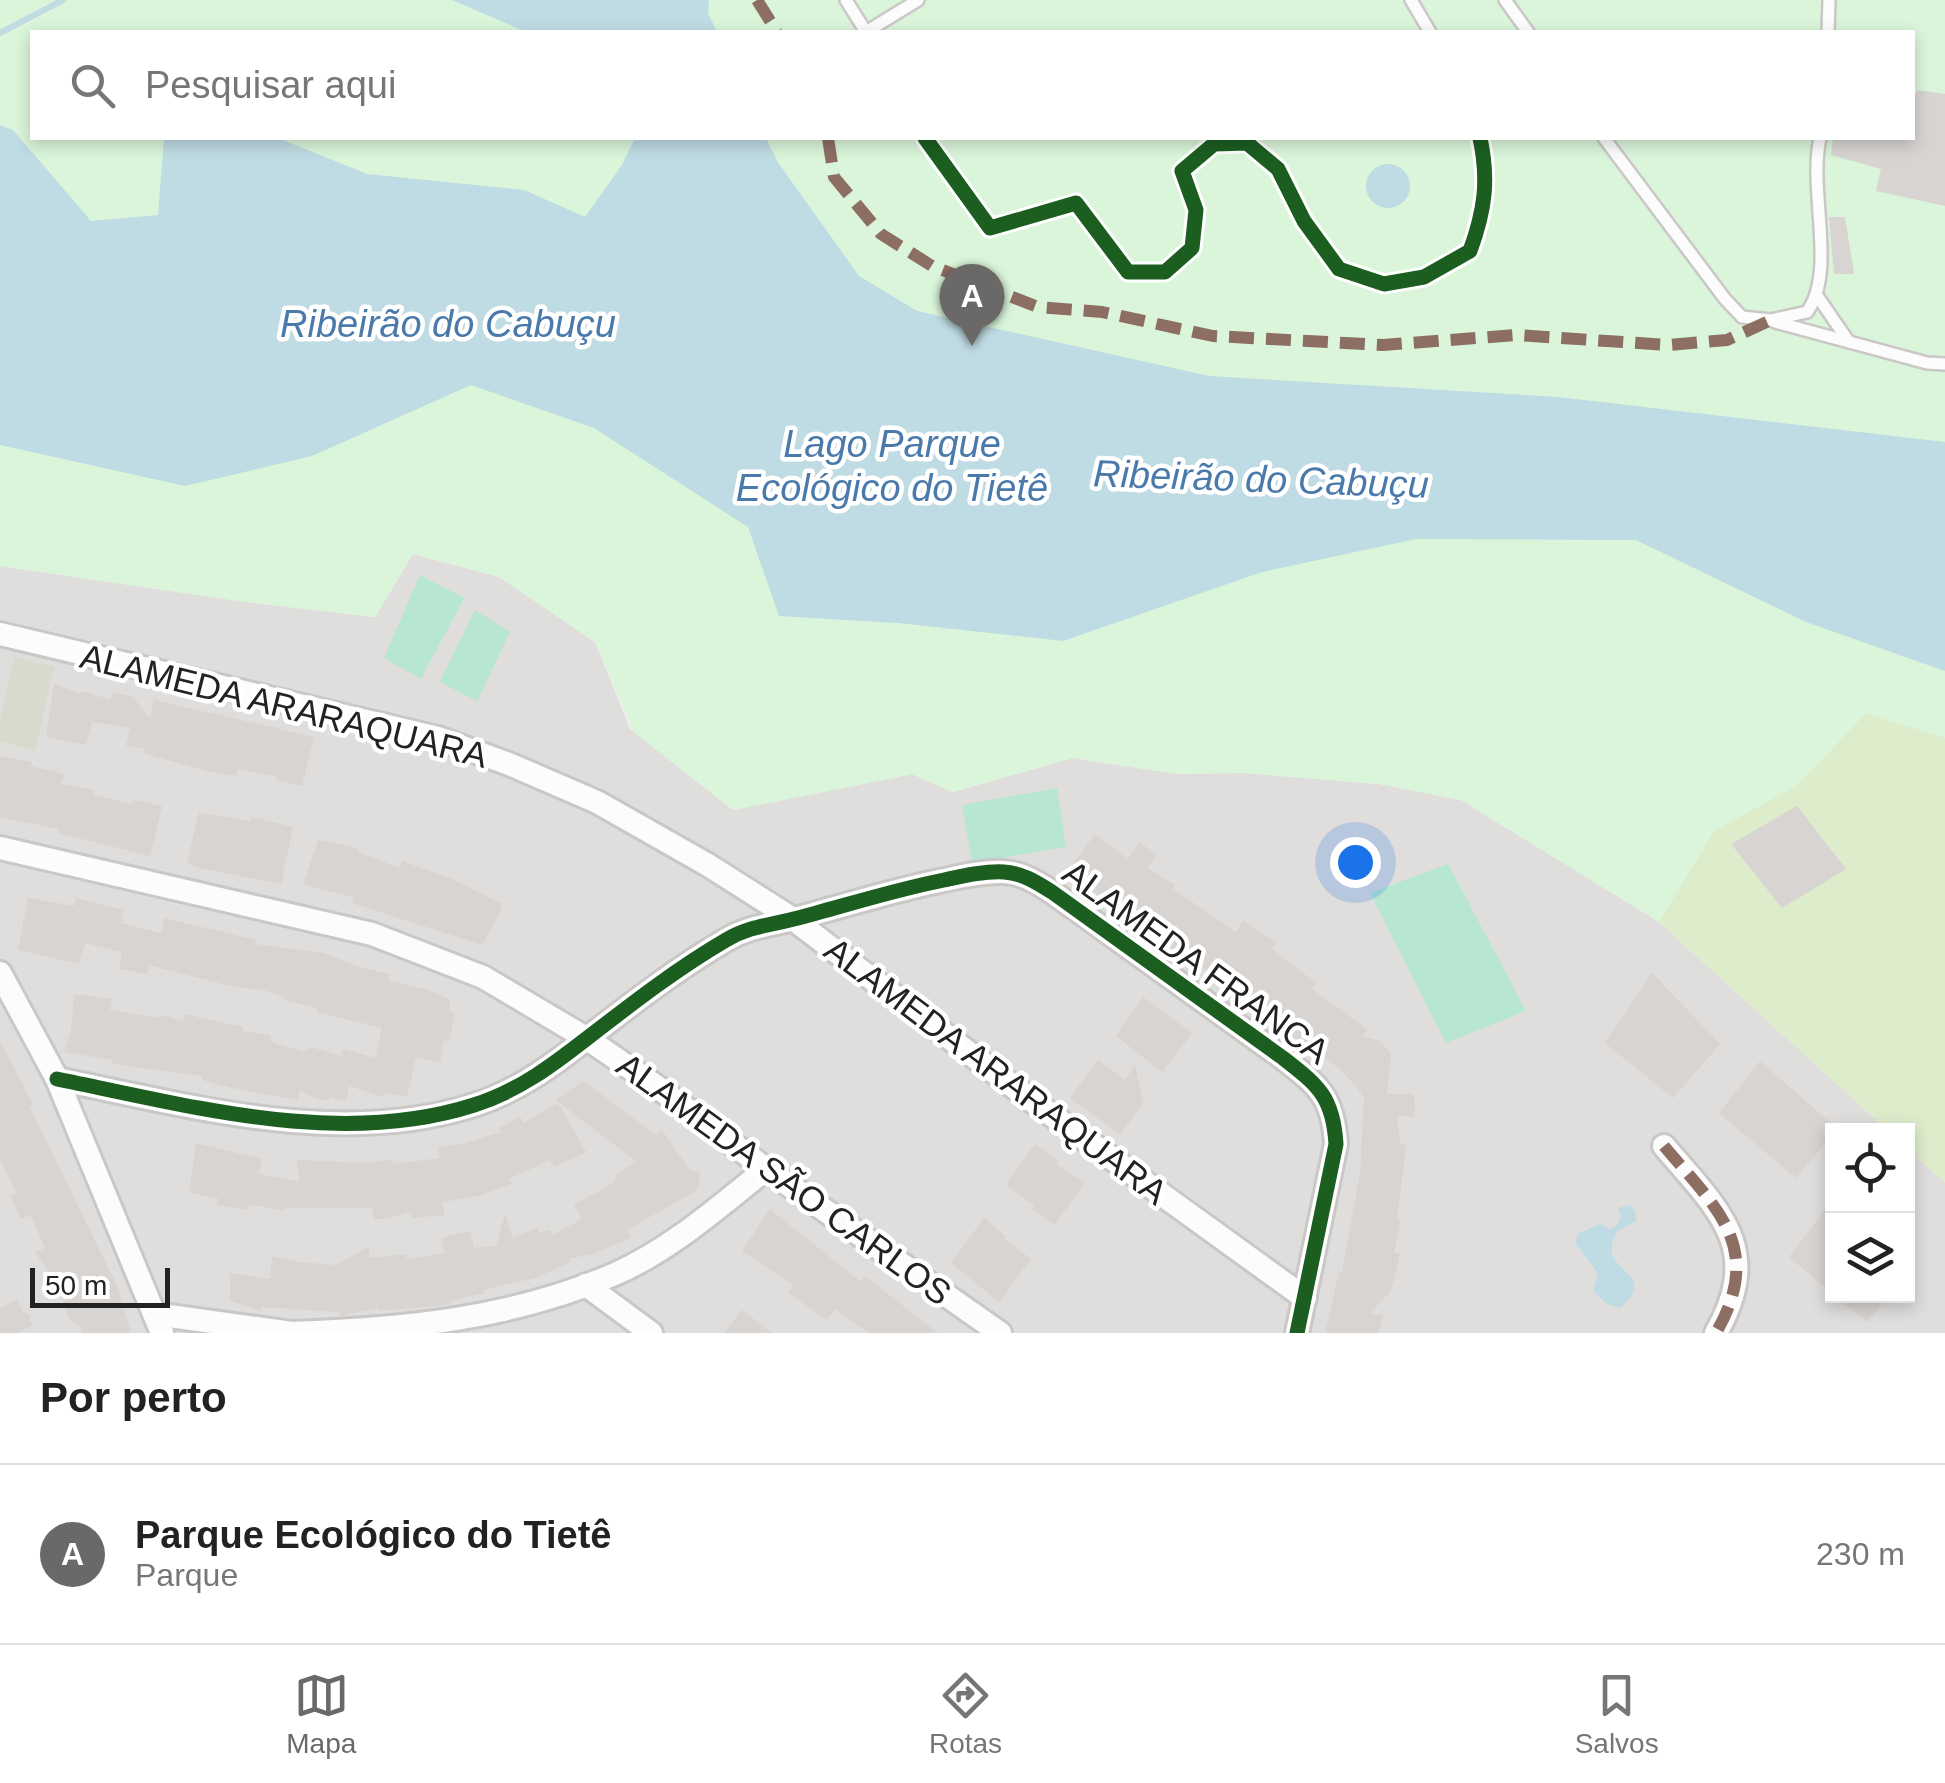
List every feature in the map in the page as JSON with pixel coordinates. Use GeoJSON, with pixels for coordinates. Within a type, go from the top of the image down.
{"type":"FeatureCollection","features":[{"type":"Feature","properties":{"kind":"street","name":"ALAMEDA ARARAQUARA"},"geometry":{"type":"LineString","coordinates":[[0,634],[438,738],[597,802],[793,919],[1035,1103],[1304,1298]]}},
{"type":"Feature","properties":{"kind":"street","name":"ALAMEDA SÃO CARLOS"},"geometry":{"type":"LineString","coordinates":[[0,848],[372,934],[483,978],[586,1038],[1000,1333]]}},
{"type":"Feature","properties":{"kind":"street","name":"ALAMEDA FRANCA"},"geometry":{"type":"LineString","coordinates":[[56,1079],[304,1124],[360,1126],[424,1117],[474,1105],[530,1079],[561,1060],[658,984],[750,928],[888,891],[968,875],[1018,874],[1052,892],[1283,1058],[1314,1082],[1327,1098],[1334,1118],[1336,1144],[1297,1333]]}},
{"type":"Feature","properties":{"kind":"street"},"geometry":{"type":"LineString","coordinates":[[0,974],[56,1079],[158,1324],[292,1333],[389,1331],[527,1307],[618,1273],[663,1246],[766,1169]]}},
{"type":"Feature","properties":{"kind":"street"},"geometry":{"type":"LineString","coordinates":[[1664,1146],[1728,1225],[1737,1256],[1729,1310],[1716,1333]]}},
{"type":"Feature","properties":{"kind":"street"},"geometry":{"type":"LineString","coordinates":[[586,1284],[651,1333]]}},
{"type":"Feature","properties":{"kind":"lane"},"geometry":{"type":"LineString","coordinates":[[846,0],[865,30]]}},
{"type":"Feature","properties":{"kind":"lane"},"geometry":{"type":"LineString","coordinates":[[869,30],[918,0]]}},
{"type":"Feature","properties":{"kind":"lane"},"geometry":{"type":"LineString","coordinates":[[1411,0],[1429,30]]}},
{"type":"Feature","properties":{"kind":"lane"},"geometry":{"type":"LineString","coordinates":[[1507,0],[1528,30]]}},
{"type":"Feature","properties":{"kind":"lane"},"geometry":{"type":"LineString","coordinates":[[1828,30],[1830,0]]}},
{"type":"Feature","properties":{"kind":"lane"},"geometry":{"type":"LineString","coordinates":[[926,140],[990,228],[1076,203],[1128,272],[1164,272],[1192,248],[1196,210],[1182,171],[1214,144],[1247,143],[1278,170],[1304,221],[1339,269],[1384,284],[1424,278],[1470,251],[1484,212],[1486,162],[1480,140]]}},
{"type":"Feature","properties":{"kind":"lane"},"geometry":{"type":"LineString","coordinates":[[1605,140],[1724,299],[1742,317],[1771,320],[1927,363],[1945,364]]}},
{"type":"Feature","properties":{"kind":"lane"},"geometry":{"type":"LineString","coordinates":[[1771,320],[1807,312],[1818,297],[1822,265],[1814,164],[1820,140]]}},
{"type":"Feature","properties":{"kind":"lane"},"geometry":{"type":"LineString","coordinates":[[1818,297],[1849,342]]}},
{"type":"Feature","properties":{"kind":"shaded area"},"geometry":{"type":"Polygon","coordinates":[[[413,554],[499,577],[595,642],[630,729],[733,810],[912,774],[953,792],[1073,758],[1177,774],[1243,773],[1379,784],[1461,800],[1659,922],[1879,1123],[1825,1123],[1825,1303],[1915,1303],[1915,1155],[1945,1183],[1945,1333],[0,1333],[0,566],[375,617],[413,554]]]}},
{"type":"Feature","properties":{"kind":"shaded area"},"geometry":{"type":"Polygon","coordinates":[[[14,657],[54,667],[35,751],[0,741],[0,721],[14,657]]]}},
{"type":"Feature","properties":{"kind":"green space"},"geometry":{"type":"Polygon","coordinates":[[[0,0],[1945,0],[1945,738],[1866,713],[1797,785],[1714,831],[1659,922],[1461,800],[1379,784],[1243,773],[1177,774],[1073,758],[953,792],[912,774],[733,810],[634,732],[595,642],[499,577],[413,554],[375,617],[0,566],[0,0]]]}},
{"type":"Feature","properties":{"kind":"green space"},"geometry":{"type":"Polygon","coordinates":[[[420,575],[464,598],[421,679],[384,658],[420,575]]]}},
{"type":"Feature","properties":{"kind":"green space"},"geometry":{"type":"Polygon","coordinates":[[[475,610],[510,632],[477,701],[440,682],[475,610]]]}},
{"type":"Feature","properties":{"kind":"green space"},"geometry":{"type":"Polygon","coordinates":[[[1866,713],[1945,738],[1945,1183],[1915,1155],[1915,1123],[1879,1123],[1659,922],[1714,831],[1797,785],[1866,713]]]}},
{"type":"Feature","properties":{"kind":"green space"},"geometry":{"type":"Polygon","coordinates":[[[1057,788],[1066,847],[972,863],[962,805],[1057,788]]]}},
{"type":"Feature","properties":{"kind":"green space"},"geometry":{"type":"Polygon","coordinates":[[[1448,864],[1526,1011],[1446,1043],[1370,893],[1448,864]]]}},
{"type":"Feature","properties":{"kind":"water"},"geometry":{"type":"Polygon","coordinates":[[[452,0],[709,0],[708,13],[716,30],[521,30],[452,0]]]}},
{"type":"Feature","properties":{"kind":"water","name":"Lago Parque Ecológico do Tietê"},"geometry":{"type":"Polygon","coordinates":[[[0,125],[13,130],[91,221],[158,215],[164,140],[283,140],[367,174],[524,190],[585,217],[622,165],[634,140],[767,140],[777,161],[859,276],[917,311],[1209,376],[1558,397],[1945,442],[1945,671],[1806,622],[1636,540],[1416,539],[1262,572],[1063,641],[898,623],[779,616],[748,527],[594,428],[471,385],[312,456],[185,486],[0,445],[0,125]]]}},
{"type":"Feature","properties":{"kind":"water"},"geometry":{"type":"Polygon","coordinates":[[[1388,164],[1403,171],[1410,186],[1403,201],[1388,208],[1373,201],[1366,186],[1373,171],[1388,164]]]}},
{"type":"Feature","properties":{"kind":"water"},"geometry":{"type":"Polygon","coordinates":[[[1630,1205],[1636,1221],[1616,1232],[1612,1247],[1617,1262],[1634,1284],[1634,1291],[1620,1308],[1607,1304],[1593,1291],[1598,1273],[1576,1244],[1577,1234],[1600,1224],[1609,1229],[1616,1226],[1621,1216],[1618,1208],[1630,1205]]]}},
{"type":"Feature","properties":{"kind":"building"},"geometry":{"type":"Polygon","coordinates":[[[1917,90],[1945,94],[1945,206],[1876,191],[1881,169],[1831,155],[1833,140],[1915,140],[1917,90]]]}},
{"type":"Feature","properties":{"kind":"building"},"geometry":{"type":"Polygon","coordinates":[[[1829,217],[1845,217],[1854,274],[1834,274],[1829,217]]]}},
{"type":"Feature","properties":{"kind":"building"},"geometry":{"type":"Polygon","coordinates":[[[54,684],[109,699],[114,692],[133,697],[150,719],[154,700],[314,737],[302,786],[238,769],[237,776],[206,771],[143,753],[144,748],[126,746],[130,728],[92,722],[86,745],[46,737],[54,684]]]}},
{"type":"Feature","properties":{"kind":"building"},"geometry":{"type":"Polygon","coordinates":[[[0,756],[64,774],[61,784],[94,790],[93,795],[162,806],[150,856],[58,833],[59,829],[0,817],[0,756]]]}},
{"type":"Feature","properties":{"kind":"building"},"geometry":{"type":"Polygon","coordinates":[[[1797,806],[1846,869],[1782,908],[1731,844],[1797,806]]]}},
{"type":"Feature","properties":{"kind":"building"},"geometry":{"type":"Polygon","coordinates":[[[199,813],[251,821],[251,817],[293,827],[281,884],[195,867],[187,862],[199,813]]]}},
{"type":"Feature","properties":{"kind":"building"},"geometry":{"type":"Polygon","coordinates":[[[1095,834],[1128,859],[1140,842],[1156,856],[1147,868],[1175,885],[1173,889],[1236,932],[1243,920],[1276,943],[1272,949],[1316,983],[1312,989],[1368,1030],[1362,1036],[1380,1041],[1391,1054],[1387,1094],[1414,1094],[1415,1117],[1397,1116],[1400,1144],[1406,1145],[1397,1220],[1401,1220],[1394,1252],[1400,1254],[1391,1291],[1370,1313],[1383,1315],[1378,1333],[1325,1333],[1342,1272],[1360,1173],[1364,1099],[1359,1090],[1340,1069],[1260,1013],[1262,1008],[1067,872],[1095,834]]]}},
{"type":"Feature","properties":{"kind":"building"},"geometry":{"type":"Polygon","coordinates":[[[318,840],[358,848],[357,852],[400,868],[402,861],[450,878],[500,903],[501,910],[482,945],[352,903],[354,897],[303,885],[318,840]]]}},
{"type":"Feature","properties":{"kind":"building"},"geometry":{"type":"Polygon","coordinates":[[[28,898],[74,906],[76,898],[124,910],[121,923],[161,933],[164,918],[256,940],[255,944],[324,953],[390,974],[388,980],[429,990],[450,1000],[450,1012],[455,1013],[449,1042],[444,1040],[440,1062],[416,1057],[407,1097],[384,1092],[383,1097],[349,1086],[346,1101],[316,1099],[300,1090],[298,1100],[232,1088],[202,1080],[202,1076],[64,1052],[71,1031],[74,994],[112,999],[110,1010],[183,1021],[184,1014],[243,1027],[243,1031],[270,1035],[271,1042],[304,1052],[311,1047],[342,1056],[343,1049],[375,1058],[382,1028],[317,1012],[317,1008],[263,990],[230,986],[149,965],[147,974],[119,969],[122,952],[85,943],[79,964],[18,950],[28,898]]]}},
{"type":"Feature","properties":{"kind":"building"},"geometry":{"type":"Polygon","coordinates":[[[1652,973],[1720,1044],[1673,1098],[1605,1043],[1652,973]]]}},
{"type":"Feature","properties":{"kind":"building"},"geometry":{"type":"Polygon","coordinates":[[[1143,997],[1192,1033],[1162,1072],[1116,1036],[1143,997]]]}},
{"type":"Feature","properties":{"kind":"building"},"geometry":{"type":"Polygon","coordinates":[[[0,1042],[118,1288],[131,1333],[82,1333],[62,1302],[67,1300],[35,1252],[45,1248],[31,1215],[21,1219],[10,1195],[16,1193],[0,1158],[0,1042]]]}},
{"type":"Feature","properties":{"kind":"building"},"geometry":{"type":"Polygon","coordinates":[[[1098,1060],[1125,1080],[1135,1065],[1143,1104],[1120,1134],[1070,1098],[1098,1060]]]}},
{"type":"Feature","properties":{"kind":"building"},"geometry":{"type":"Polygon","coordinates":[[[1760,1061],[1831,1123],[1825,1123],[1825,1143],[1796,1178],[1719,1113],[1760,1061]]]}},
{"type":"Feature","properties":{"kind":"building"},"geometry":{"type":"Polygon","coordinates":[[[583,1081],[655,1134],[662,1130],[690,1170],[701,1172],[697,1190],[627,1230],[632,1238],[569,1259],[571,1262],[535,1278],[483,1290],[484,1293],[450,1301],[448,1305],[378,1308],[340,1316],[339,1312],[261,1310],[230,1301],[230,1273],[270,1279],[272,1256],[336,1265],[369,1246],[369,1258],[406,1254],[407,1259],[445,1253],[441,1238],[470,1231],[474,1248],[496,1246],[505,1214],[513,1238],[537,1228],[539,1233],[549,1230],[553,1235],[582,1219],[574,1205],[615,1182],[617,1173],[637,1162],[556,1100],[583,1081]]]}},
{"type":"Feature","properties":{"kind":"building"},"geometry":{"type":"Polygon","coordinates":[[[558,1103],[586,1152],[554,1167],[550,1160],[509,1179],[511,1184],[479,1196],[443,1202],[444,1215],[412,1218],[411,1212],[374,1219],[373,1208],[284,1211],[249,1204],[247,1210],[216,1205],[219,1199],[189,1192],[196,1143],[262,1159],[259,1174],[299,1182],[297,1160],[392,1160],[393,1164],[440,1158],[438,1147],[501,1132],[499,1128],[520,1117],[524,1123],[558,1103]]]}},
{"type":"Feature","properties":{"kind":"building"},"geometry":{"type":"Polygon","coordinates":[[[1035,1144],[1085,1183],[1054,1225],[1006,1185],[1035,1144]]]}},
{"type":"Feature","properties":{"kind":"building"},"geometry":{"type":"Polygon","coordinates":[[[770,1209],[861,1282],[865,1276],[938,1333],[869,1333],[835,1309],[827,1320],[788,1293],[794,1285],[742,1251],[770,1209]]]}},
{"type":"Feature","properties":{"kind":"building"},"geometry":{"type":"Polygon","coordinates":[[[1825,1210],[1825,1287],[1789,1257],[1825,1210]]]}},
{"type":"Feature","properties":{"kind":"building"},"geometry":{"type":"Polygon","coordinates":[[[984,1218],[1031,1259],[999,1302],[951,1263],[984,1218]]]}},
{"type":"Feature","properties":{"kind":"building"},"geometry":{"type":"Polygon","coordinates":[[[17,1300],[23,1312],[32,1316],[29,1320],[33,1324],[19,1333],[0,1333],[0,1308],[17,1300]]]}},
{"type":"Feature","properties":{"kind":"building"},"geometry":{"type":"Polygon","coordinates":[[[1844,1303],[1882,1303],[1867,1322],[1844,1303]]]}},
{"type":"Feature","properties":{"kind":"building"},"geometry":{"type":"Polygon","coordinates":[[[742,1310],[772,1333],[724,1333],[742,1310]]]}},
{"type":"Feature","properties":{"kind":"waterway"},"geometry":{"type":"LineString","coordinates":[[0,33],[63,0]]}},
{"type":"Feature","properties":{"kind":"marked path"},"geometry":{"type":"LineString","coordinates":[[757,0],[776,30]]}},
{"type":"Feature","properties":{"kind":"marked path"},"geometry":{"type":"LineString","coordinates":[[828,140],[834,177],[881,234],[932,266],[1038,307],[1102,312],[1213,336],[1383,345],[1516,335],[1668,345],[1727,340],[1771,320]]}},
{"type":"Feature","properties":{"kind":"marked path"},"geometry":{"type":"LineString","coordinates":[[1664,1146],[1717,1210],[1735,1253],[1736,1276],[1730,1303],[1716,1333]]}},
{"type":"Feature","properties":{"kind":"cycle path"},"geometry":{"type":"LineString","coordinates":[[926,140],[990,228],[1076,203],[1128,272],[1165,272],[1192,248],[1196,210],[1182,171],[1214,144],[1247,143],[1278,169],[1304,221],[1339,269],[1384,284],[1424,277],[1470,251],[1484,195],[1480,140]]}},
{"type":"Feature","properties":{"kind":"cycle path"},"geometry":{"type":"LineString","coordinates":[[57,1079],[266,1118],[371,1123],[423,1117],[474,1105],[521,1084],[673,974],[743,932],[925,884],[981,873],[1011,873],[1052,892],[1283,1058],[1322,1094],[1332,1115],[1336,1144],[1297,1333]]}},
{"type":"Feature","properties":{"kind":"place","name":"Parque Ecológico do Tietê"},"geometry":{"type":"Point","coordinates":[972,346]}},
{"type":"Feature","properties":{"kind":"water label","name":"Ribeirão do Cabuçu"},"geometry":{"type":"Point","coordinates":[448,324]}},
{"type":"Feature","properties":{"kind":"water label","name":"Ribeirão do Cabuçu"},"geometry":{"type":"Point","coordinates":[1261,479]}}]}
